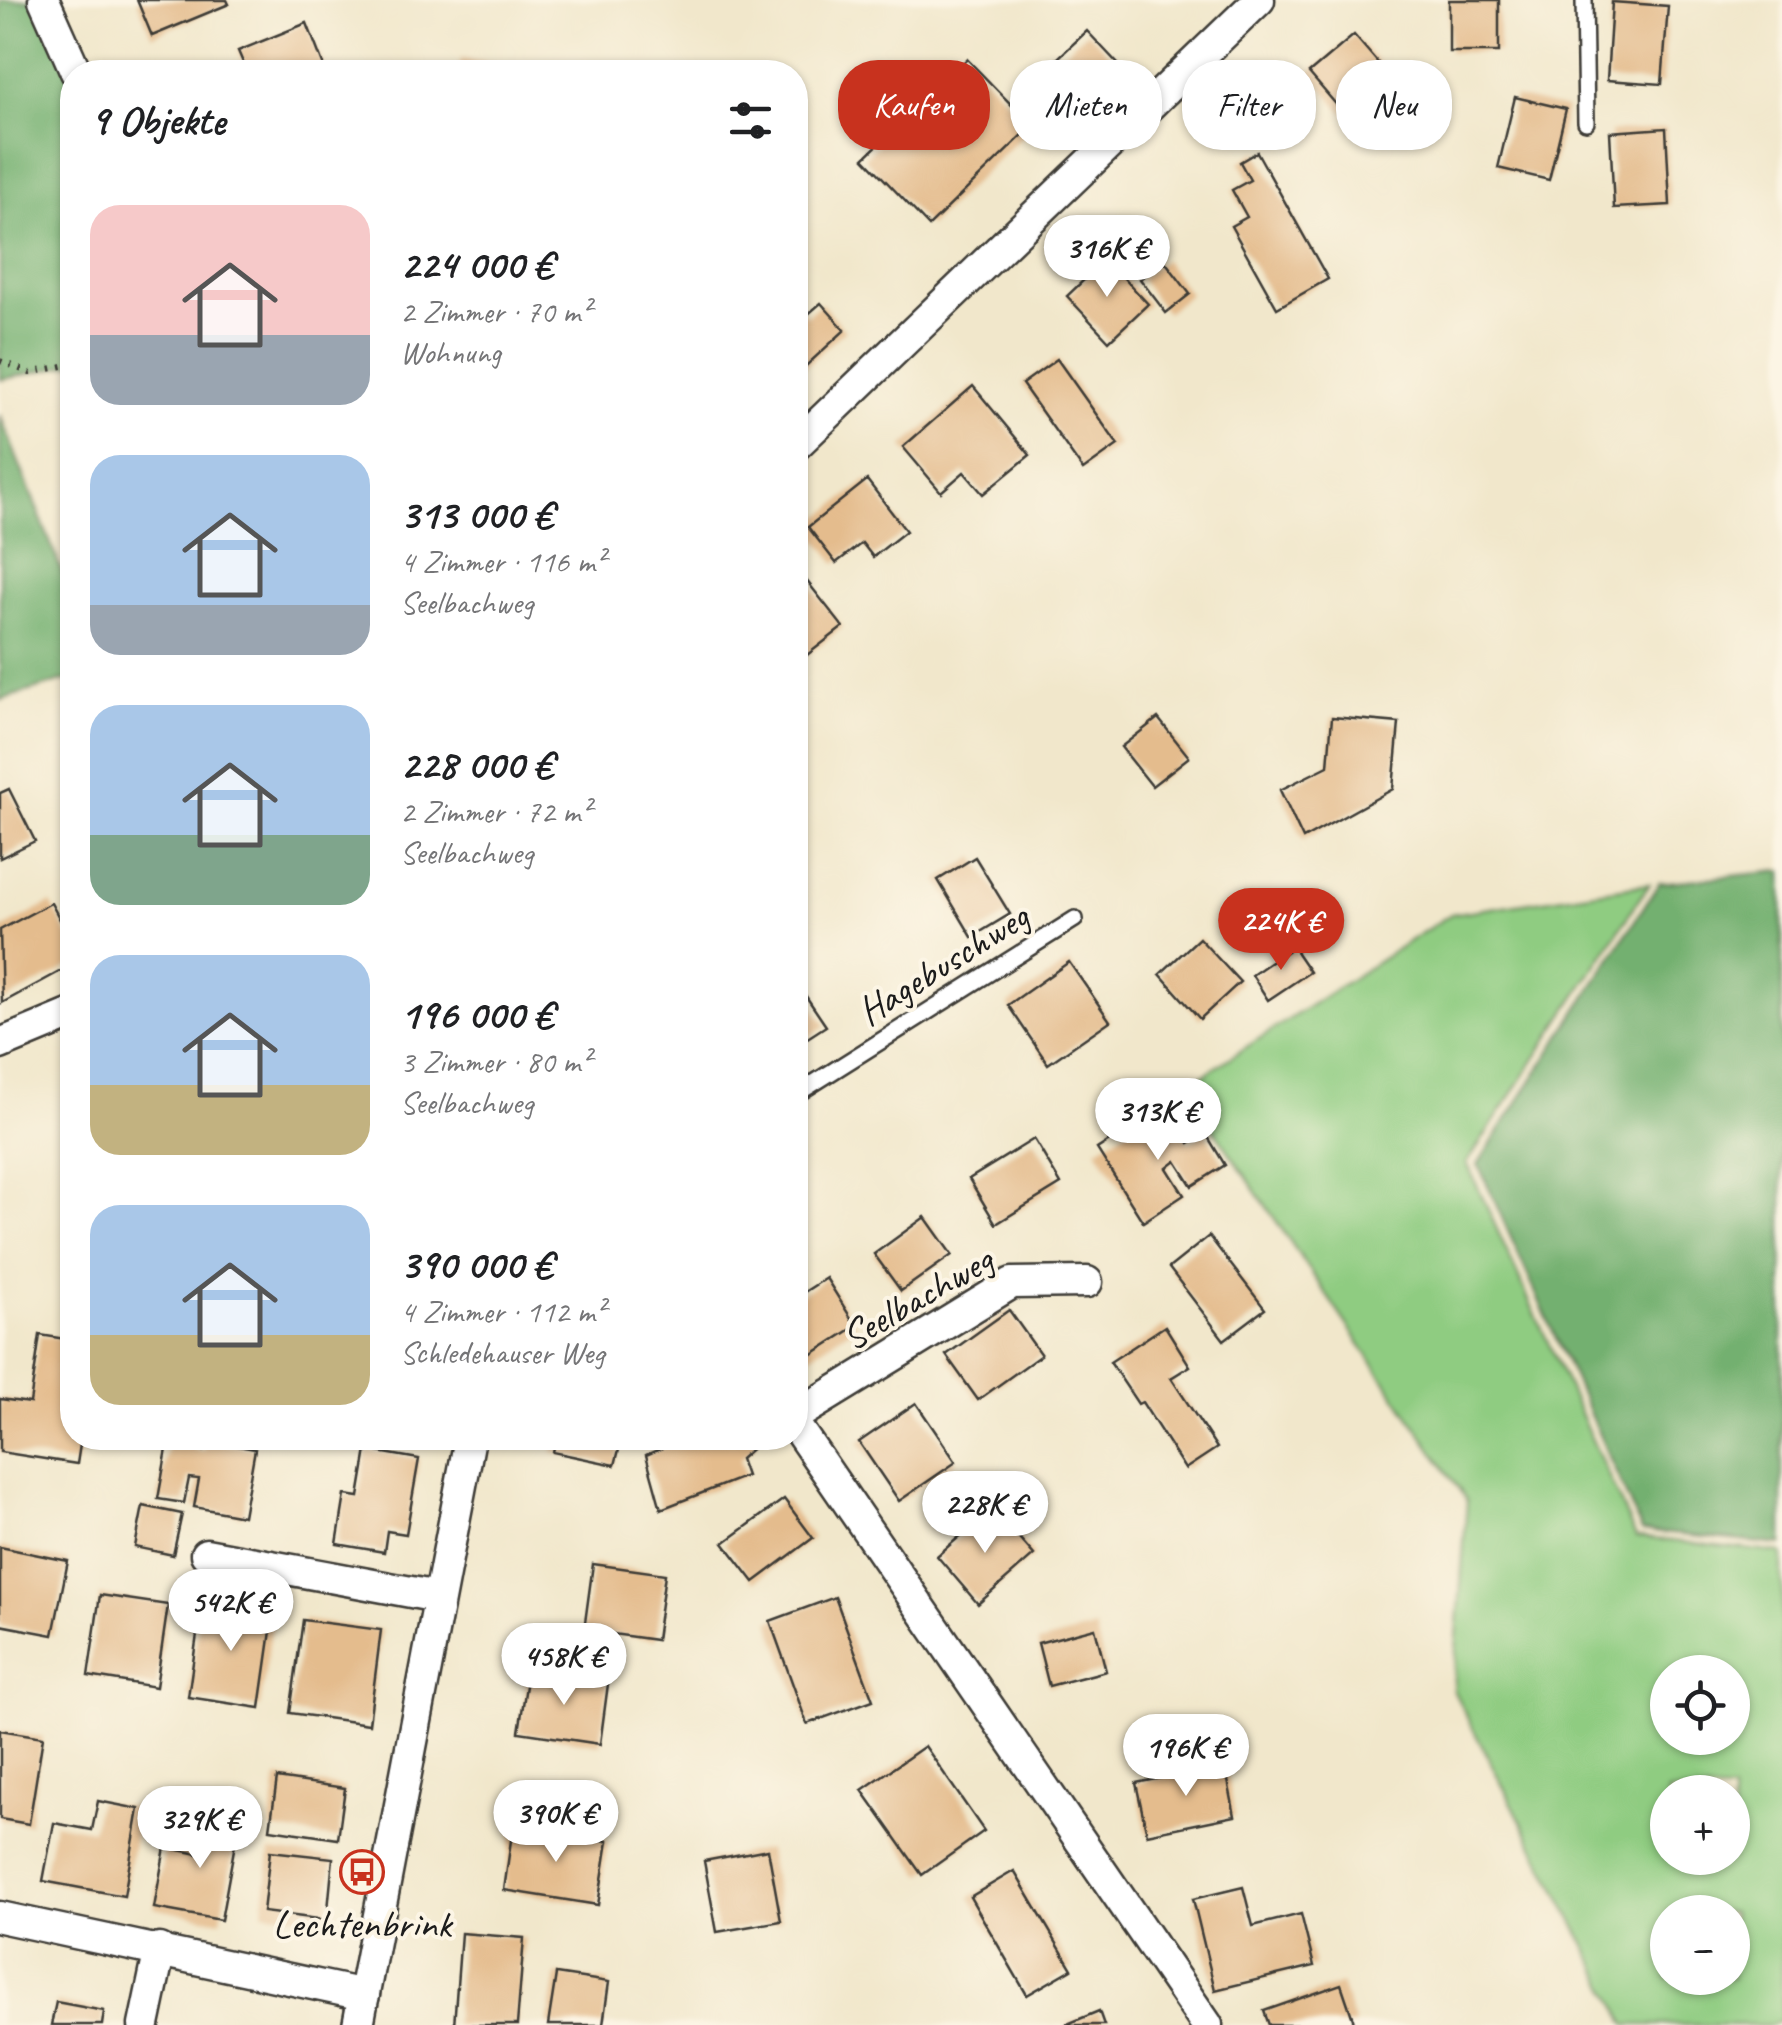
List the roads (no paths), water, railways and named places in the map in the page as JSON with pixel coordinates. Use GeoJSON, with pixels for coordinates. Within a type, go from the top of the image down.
{"type":"FeatureCollection","features":[{"type":"Feature","properties":{"kind":"street"},"geometry":{"type":"LineString","coordinates":[[44,0],[71,60]]}},
{"type":"Feature","properties":{"kind":"street"},"geometry":{"type":"LineString","coordinates":[[808,434],[1259,0]]}},
{"type":"Feature","properties":{"kind":"street"},"geometry":{"type":"LineString","coordinates":[[0,1044],[60,1019]]}},
{"type":"Feature","properties":{"kind":"street","name":"Seelbachweg"},"geometry":{"type":"LineString","coordinates":[[808,1408],[1012,1283],[1087,1282]]}},
{"type":"Feature","properties":{"kind":"street"},"geometry":{"type":"LineString","coordinates":[[808,1445],[1207,2025]]}},
{"type":"Feature","properties":{"kind":"street"},"geometry":{"type":"LineString","coordinates":[[0,1917],[160,1949],[361,2010],[468,1450]]}},
{"type":"Feature","properties":{"kind":"street"},"geometry":{"type":"LineString","coordinates":[[206,1554],[438,1597]]}},
{"type":"Feature","properties":{"kind":"street"},"geometry":{"type":"LineString","coordinates":[[144,2025],[160,1949]]}},
{"type":"Feature","properties":{"kind":"lane"},"geometry":{"type":"LineString","coordinates":[[1584,0],[1586,122]]}},
{"type":"Feature","properties":{"kind":"lane","name":"Hagebuschweg"},"geometry":{"type":"LineString","coordinates":[[808,1087],[1075,919]]}},
{"type":"Feature","properties":{"kind":"place","name":"Lechtenbrink"},"geometry":{"type":"Point","coordinates":[362,1872]}}]}
